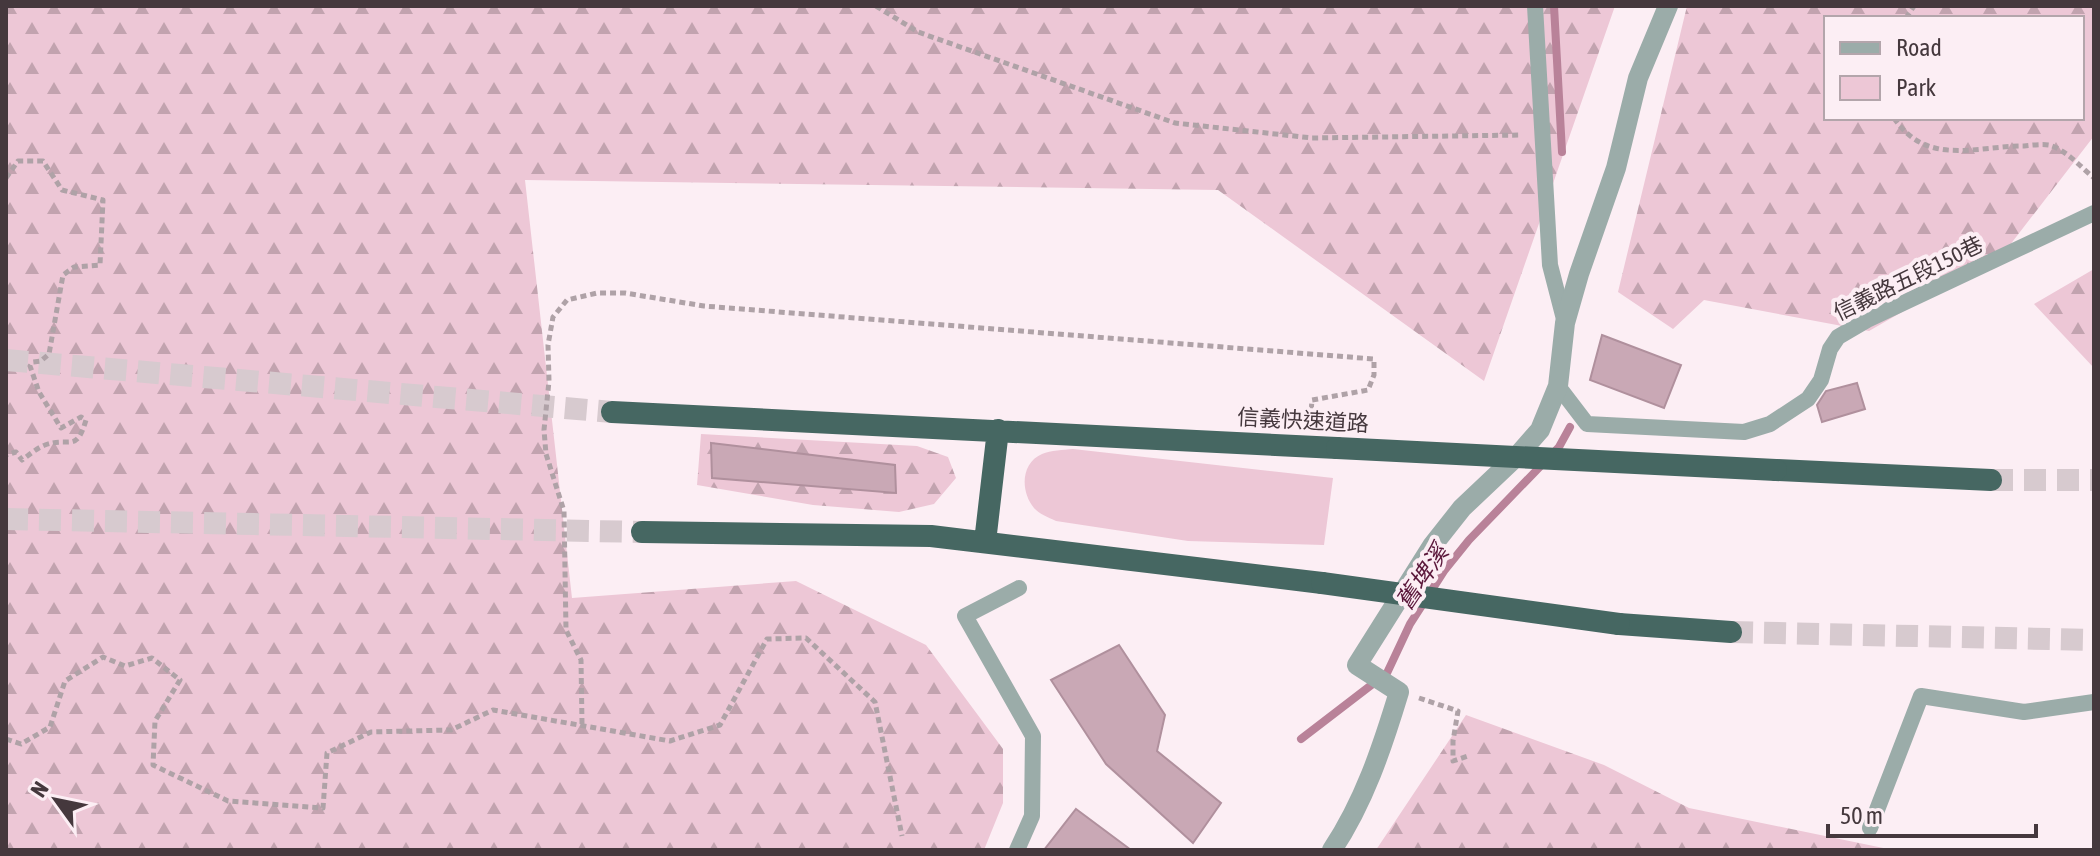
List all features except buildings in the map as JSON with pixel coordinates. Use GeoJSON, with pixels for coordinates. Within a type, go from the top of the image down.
{"type":"FeatureCollection","features":[{"type":"Feature","properties":{"kind":"highway","name":"信義快速道路"},"geometry":{"type":"LineString","coordinates":[[612,412],[1991,480]]}},
{"type":"Feature","properties":{"kind":"highway"},"geometry":{"type":"LineString","coordinates":[[985,542],[998,430]]}},
{"type":"Feature","properties":{"kind":"highway"},"geometry":{"type":"LineString","coordinates":[[642,532],[931,536],[1322,583],[1619,624],[1731,632]]}},
{"type":"Feature","properties":{"kind":"street"},"geometry":{"type":"LineString","coordinates":[[1332,850],[1358,806],[1383,746],[1399,692],[1357,665],[1432,546],[1454,518],[1540,430],[1558,386],[1565,323],[1616,168],[1638,78],[1668,6]]}},
{"type":"Feature","properties":{"kind":"lane"},"geometry":{"type":"LineString","coordinates":[[1535,6],[1550,265],[1565,323]]}},
{"type":"Feature","properties":{"kind":"lane","name":"信義路五段150巷"},"geometry":{"type":"LineString","coordinates":[[1558,386],[1587,424],[1744,432],[1770,424],[1808,399],[1821,380],[1830,349],[1838,337],[1867,320],[2094,213]]}},
{"type":"Feature","properties":{"kind":"lane"},"geometry":{"type":"LineString","coordinates":[[1017,850],[1032,816],[1033,736],[965,616],[1019,588]]}},
{"type":"Feature","properties":{"kind":"lane"},"geometry":{"type":"LineString","coordinates":[[1870,828],[1921,696],[2024,712],[2094,702]]}},
{"type":"Feature","properties":{"kind":"path"},"geometry":{"type":"LineString","coordinates":[[876,6],[918,32],[1175,123],[1312,138],[1542,135]]}},
{"type":"Feature","properties":{"kind":"path"},"geometry":{"type":"LineString","coordinates":[[1896,120],[1914,139],[1935,149],[1952,151],[2050,145],[2094,178]]}},
{"type":"Feature","properties":{"kind":"path"},"geometry":{"type":"LineString","coordinates":[[6,178],[18,161],[43,161],[62,190],[103,200],[100,265],[74,267],[63,275],[49,354],[30,366],[39,392],[61,428],[81,417],[86,420],[81,437],[72,444],[47,444],[22,460],[16,452],[6,455]]}},
{"type":"Feature","properties":{"kind":"path"},"geometry":{"type":"LineString","coordinates":[[582,724],[581,660],[566,630],[564,511],[546,454],[544,430],[549,381],[548,345],[553,317],[567,300],[576,296],[625,293],[720,308],[1374,359],[1374,375],[1368,390],[1312,400],[1311,412],[1338,414],[1338,424],[1353,425]]}},
{"type":"Feature","properties":{"kind":"path"},"geometry":{"type":"LineString","coordinates":[[6,739],[21,744],[50,727],[65,681],[103,657],[125,666],[152,658],[180,680],[155,721],[153,765],[228,801],[323,808],[327,753],[371,732],[451,730],[493,710],[670,741],[720,725],[767,639],[806,638],[875,702],[902,836]]}},
{"type":"Feature","properties":{"kind":"path"},"geometry":{"type":"LineString","coordinates":[[1399,692],[1458,711],[1453,761],[1468,756]]}},
{"type":"Feature","properties":{"kind":"green space"},"geometry":{"type":"Polygon","coordinates":[[[6,6],[1615,6],[1484,381],[1218,190],[525,180],[572,598],[796,581],[926,645],[1003,749],[1003,803],[984,850],[6,850],[6,6]]]}},
{"type":"Feature","properties":{"kind":"green space"},"geometry":{"type":"Polygon","coordinates":[[[1687,6],[2094,6],[2094,136],[2003,254],[1869,331],[1704,300],[1673,329],[1618,292],[1687,6]]]}},
{"type":"Feature","properties":{"kind":"green space"},"geometry":{"type":"Polygon","coordinates":[[[2094,269],[2094,368],[2034,304],[2094,269]]]}},
{"type":"Feature","properties":{"kind":"green space"},"geometry":{"type":"Polygon","coordinates":[[[701,434],[917,446],[948,457],[956,478],[934,504],[899,512],[813,505],[697,485],[701,434]]]}},
{"type":"Feature","properties":{"kind":"green space"},"geometry":{"type":"Polygon","coordinates":[[[1073,449],[1333,478],[1324,545],[1188,541],[1056,521],[1034,508],[1026,494],[1025,478],[1035,458],[1053,451],[1073,449]]]}},
{"type":"Feature","properties":{"kind":"green space"},"geometry":{"type":"Polygon","coordinates":[[[1466,715],[1604,765],[1689,808],[1893,850],[1376,850],[1466,715]]]}},
{"type":"Feature","properties":{"kind":"waterway","name":"舊埤溪"},"geometry":{"type":"LineString","coordinates":[[1554,6],[1562,152]]}},
{"type":"Feature","properties":{"kind":"waterway","name":"舊埤溪"},"geometry":{"type":"LineString","coordinates":[[1301,739],[1387,673],[1410,624],[1444,571],[1469,540],[1559,447],[1570,427]]}},
{"type":"Feature","properties":{"kind":"tunnel"},"geometry":{"type":"LineString","coordinates":[[6,360],[612,412]]}},
{"type":"Feature","properties":{"kind":"tunnel"},"geometry":{"type":"LineString","coordinates":[[1991,480],[2094,480]]}},
{"type":"Feature","properties":{"kind":"tunnel"},"geometry":{"type":"LineString","coordinates":[[6,519],[642,532]]}},
{"type":"Feature","properties":{"kind":"tunnel"},"geometry":{"type":"LineString","coordinates":[[1731,632],[2094,640]]}}]}
